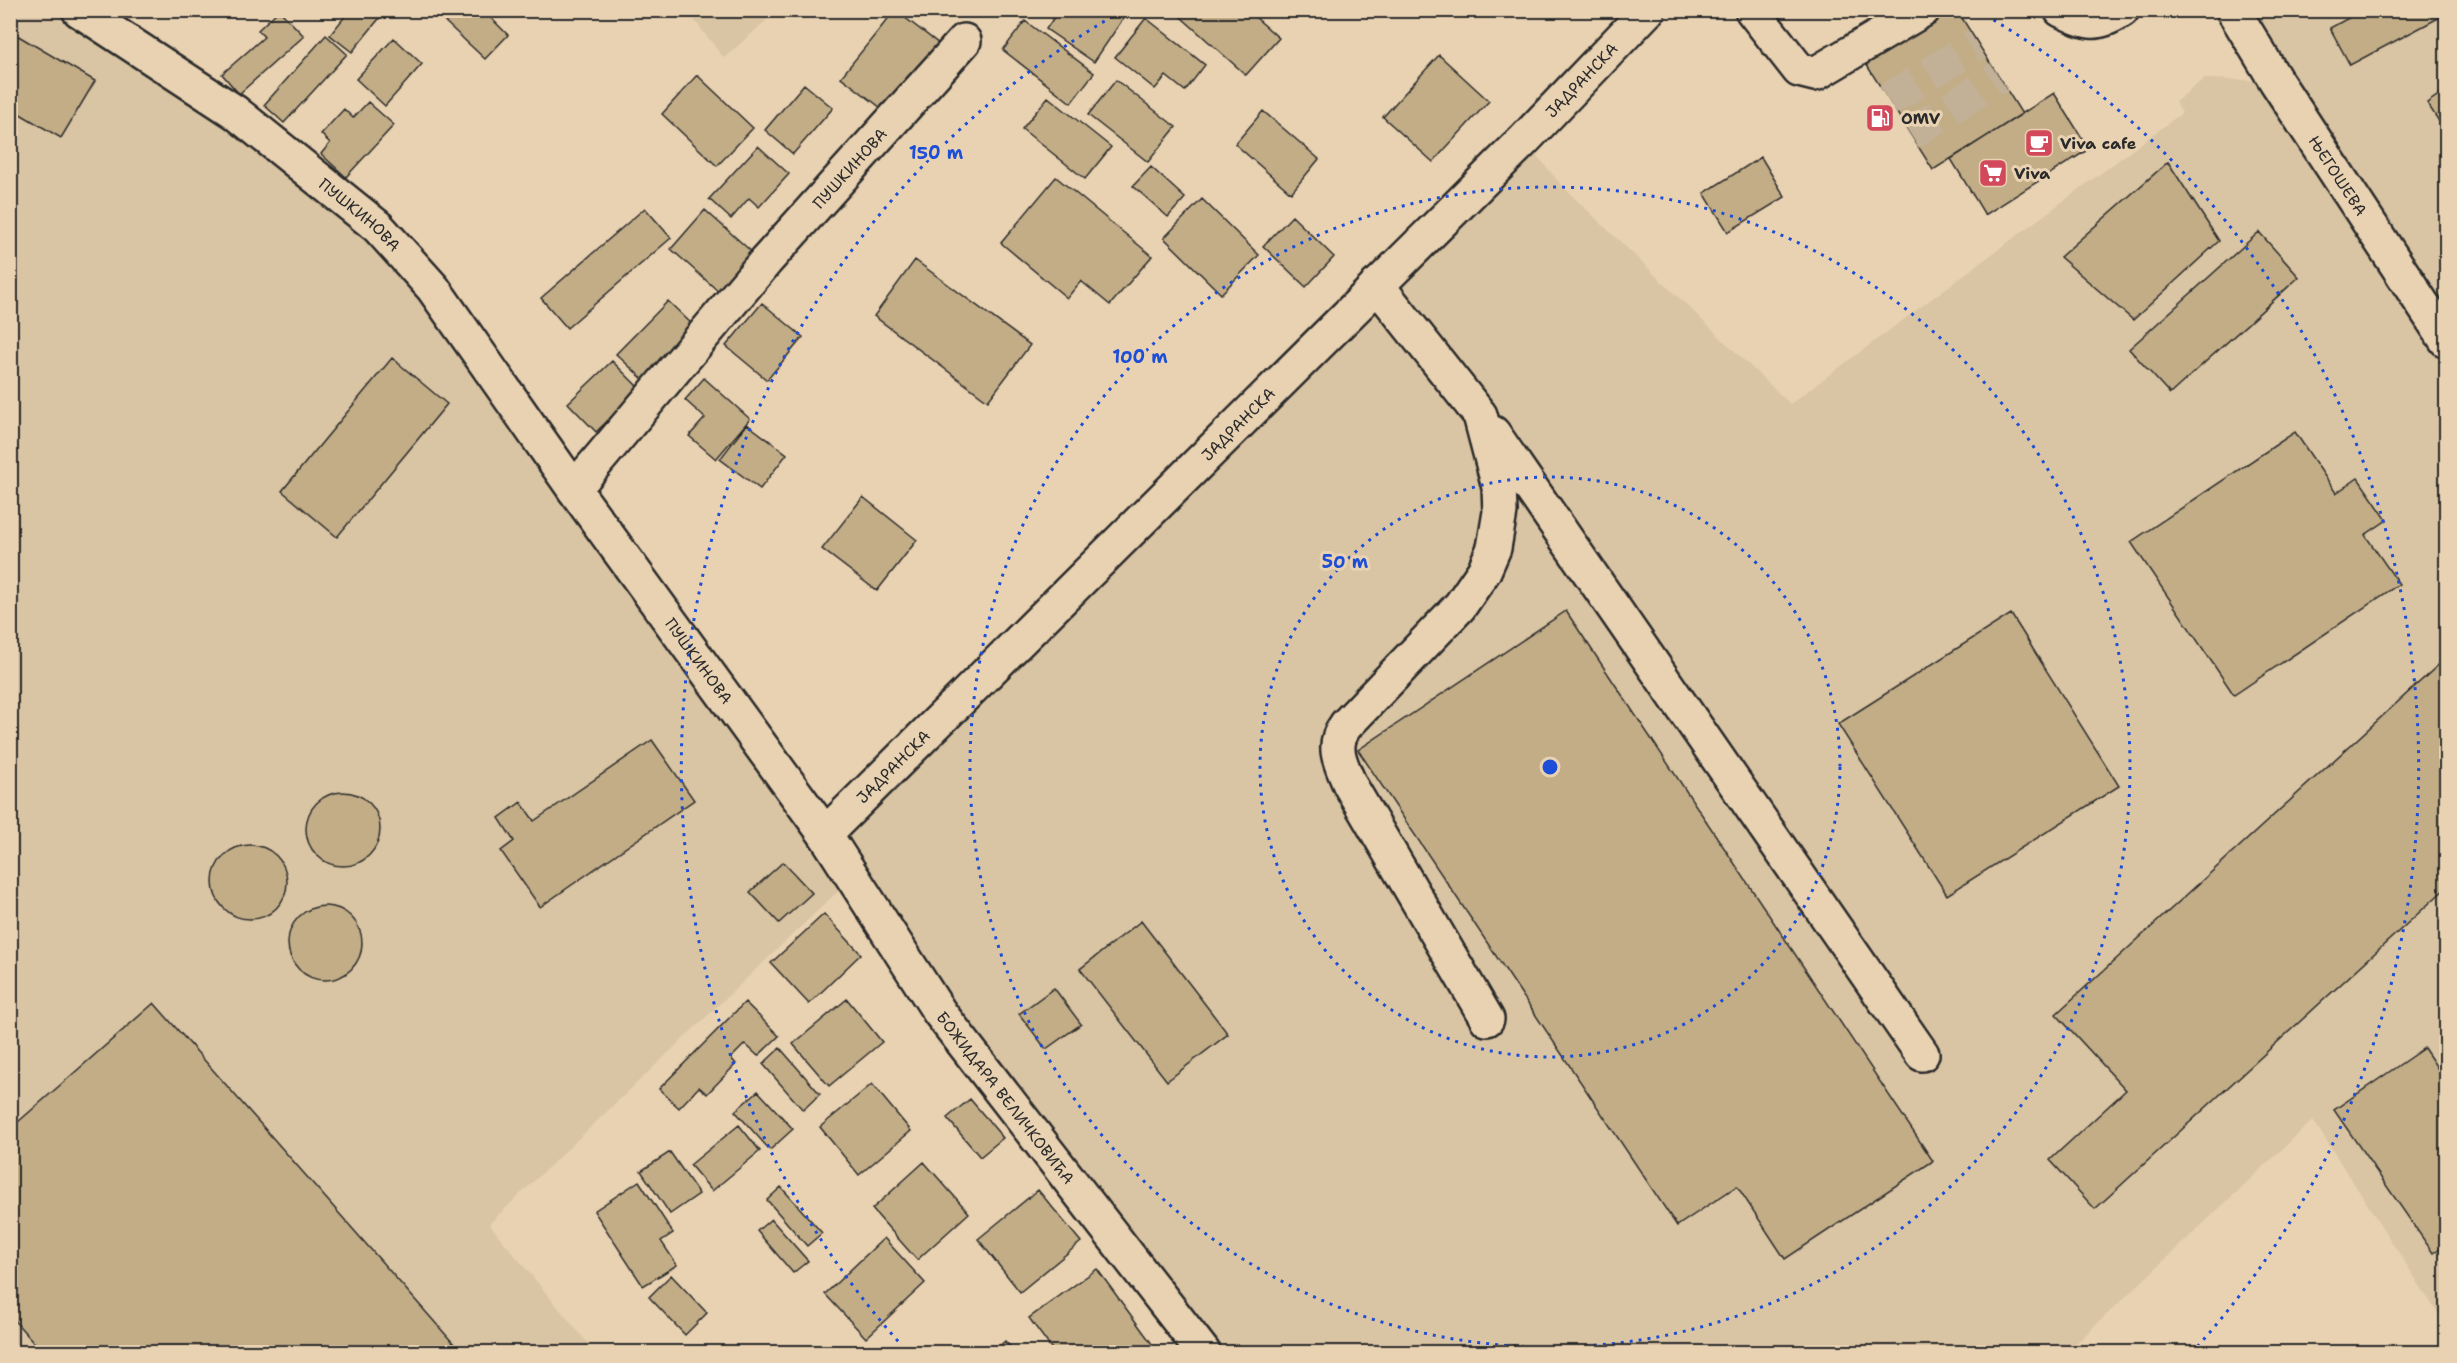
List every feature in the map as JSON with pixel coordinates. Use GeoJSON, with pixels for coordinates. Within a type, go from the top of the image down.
{"type":"FeatureCollection","features":[{"type":"Feature","properties":{"kind":"street","name":"ПУШКИНОВА"},"geometry":{"type":"LineString","coordinates":[[79,10],[235,112],[378,227],[433,288],[574,489],[825,834]]}},
{"type":"Feature","properties":{"kind":"street","name":"ЈАДРАНСКА"},"geometry":{"type":"LineString","coordinates":[[825,834],[1524,140],[1648,10]]}},
{"type":"Feature","properties":{"kind":"street"},"geometry":{"type":"LineString","coordinates":[[1752,10],[1799,70],[1815,74],[1923,10]]}},
{"type":"Feature","properties":{"kind":"street"},"geometry":{"type":"LineString","coordinates":[[2061,10],[2088,23],[2108,19],[2122,10]]}},
{"type":"Feature","properties":{"kind":"street","name":"ЊЕГОШЕВА"},"geometry":{"type":"LineString","coordinates":[[2234,10],[2276,81],[2446,340]]}},
{"type":"Feature","properties":{"kind":"street","name":"ПУШКИНОВА"},"geometry":{"type":"LineString","coordinates":[[574,489],[766,261],[964,41]]}},
{"type":"Feature","properties":{"kind":"street"},"geometry":{"type":"LineString","coordinates":[[1377,285],[1480,415],[1922,1054]]}},
{"type":"Feature","properties":{"kind":"street"},"geometry":{"type":"LineString","coordinates":[[1480,415],[1499,487],[1500,512],[1494,548],[1484,572],[1460,606],[1346,725],[1340,734],[1337,749],[1350,785],[1487,1019]]}},
{"type":"Feature","properties":{"kind":"street","name":"БОЖИДАРА ВЕЛИЧКОВИЋА"},"geometry":{"type":"LineString","coordinates":[[825,834],[940,1013],[1203,1353]]}},
{"type":"Feature","properties":{"kind":"shaded area"},"geometry":{"type":"Polygon","coordinates":[[[10,11],[79,11],[378,227],[825,834],[1524,140],[1563,187],[1790,404],[2182,113],[2175,102],[2204,79],[2276,81],[2233,11],[2446,11],[2446,1326],[2313,1120],[2067,1352],[1203,1352],[856,881],[834,895],[489,1224],[595,1352],[11,1352],[10,11]]]}},
{"type":"Feature","properties":{"kind":"shaded area"},"geometry":{"type":"Polygon","coordinates":[[[687,11],[777,11],[724,58],[687,11]]]}},
{"type":"Feature","properties":{"kind":"building"},"geometry":{"type":"Polygon","coordinates":[[[279,10],[304,36],[239,94],[222,74],[264,37],[258,30],[279,10]]]}},
{"type":"Feature","properties":{"kind":"building"},"geometry":{"type":"Polygon","coordinates":[[[350,10],[377,10],[382,15],[352,52],[330,35],[350,10]]]}},
{"type":"Feature","properties":{"kind":"building"},"geometry":{"type":"Polygon","coordinates":[[[446,10],[483,10],[508,35],[485,59],[440,17],[446,10]]]}},
{"type":"Feature","properties":{"kind":"building"},"geometry":{"type":"Polygon","coordinates":[[[895,10],[939,44],[885,111],[841,77],[895,10]]]}},
{"type":"Feature","properties":{"kind":"building"},"geometry":{"type":"Polygon","coordinates":[[[1059,10],[1129,10],[1094,62],[1046,29],[1059,10]]]}},
{"type":"Feature","properties":{"kind":"building"},"geometry":{"type":"Polygon","coordinates":[[[1173,10],[1247,10],[1279,38],[1246,75],[1173,10]]]}},
{"type":"Feature","properties":{"kind":"building"},"geometry":{"type":"Polygon","coordinates":[[[1950,10],[1957,10],[2022,114],[1933,170],[1866,64],[1950,10]]]}},
{"type":"Feature","properties":{"kind":"building"},"geometry":{"type":"Polygon","coordinates":[[[2363,10],[2446,10],[2446,14],[2350,65],[2330,28],[2363,10]]]}},
{"type":"Feature","properties":{"kind":"building"},"geometry":{"type":"Polygon","coordinates":[[[1146,18],[1205,65],[1185,91],[1166,76],[1155,89],[1115,57],[1146,18]]]}},
{"type":"Feature","properties":{"kind":"building"},"geometry":{"type":"Polygon","coordinates":[[[1025,21],[1094,73],[1071,103],[1003,50],[1025,21]]]}},
{"type":"Feature","properties":{"kind":"building"},"geometry":{"type":"Polygon","coordinates":[[[10,31],[95,81],[61,138],[10,108],[10,31]]]}},
{"type":"Feature","properties":{"kind":"building"},"geometry":{"type":"Polygon","coordinates":[[[326,35],[347,54],[284,123],[264,105],[326,35]]]}},
{"type":"Feature","properties":{"kind":"building"},"geometry":{"type":"Polygon","coordinates":[[[394,38],[422,64],[385,106],[356,79],[394,38]]]}},
{"type":"Feature","properties":{"kind":"building"},"geometry":{"type":"Polygon","coordinates":[[[1439,55],[1489,101],[1433,162],[1383,117],[1439,55]]]}},
{"type":"Feature","properties":{"kind":"building"},"geometry":{"type":"Polygon","coordinates":[[[697,75],[753,128],[717,166],[662,114],[697,75]]]}},
{"type":"Feature","properties":{"kind":"building"},"geometry":{"type":"Polygon","coordinates":[[[1116,80],[1176,127],[1148,162],[1088,115],[1116,80]]]}},
{"type":"Feature","properties":{"kind":"building"},"geometry":{"type":"Polygon","coordinates":[[[804,84],[833,108],[793,154],[765,130],[804,84]]]}},
{"type":"Feature","properties":{"kind":"building"},"geometry":{"type":"Polygon","coordinates":[[[2446,90],[2446,132],[2427,103],[2446,90]]]}},
{"type":"Feature","properties":{"kind":"building"},"geometry":{"type":"Polygon","coordinates":[[[2054,93],[2089,149],[1985,215],[1951,159],[2054,93]]]}},
{"type":"Feature","properties":{"kind":"building"},"geometry":{"type":"Polygon","coordinates":[[[1048,97],[1111,147],[1085,179],[1022,129],[1048,97]]]}},
{"type":"Feature","properties":{"kind":"building"},"geometry":{"type":"Polygon","coordinates":[[[368,102],[394,125],[346,177],[321,154],[330,143],[321,134],[344,109],[353,118],[368,102]]]}},
{"type":"Feature","properties":{"kind":"building"},"geometry":{"type":"Polygon","coordinates":[[[1263,111],[1319,159],[1291,193],[1235,144],[1263,111]]]}},
{"type":"Feature","properties":{"kind":"building"},"geometry":{"type":"Polygon","coordinates":[[[758,146],[789,174],[759,207],[749,198],[731,219],[709,199],[758,146]]]}},
{"type":"Feature","properties":{"kind":"building"},"geometry":{"type":"Polygon","coordinates":[[[1761,157],[1785,197],[1728,232],[1704,193],[1761,157]]]}},
{"type":"Feature","properties":{"kind":"building"},"geometry":{"type":"Polygon","coordinates":[[[2168,162],[2219,241],[2133,320],[2060,257],[2168,162]]]}},
{"type":"Feature","properties":{"kind":"building"},"geometry":{"type":"Polygon","coordinates":[[[1151,167],[1185,198],[1168,217],[1133,186],[1151,167]]]}},
{"type":"Feature","properties":{"kind":"building"},"geometry":{"type":"Polygon","coordinates":[[[1056,177],[1152,256],[1110,305],[1081,281],[1067,298],[1001,243],[1056,177]]]}},
{"type":"Feature","properties":{"kind":"building"},"geometry":{"type":"Polygon","coordinates":[[[1202,199],[1259,255],[1221,294],[1164,238],[1202,199]]]}},
{"type":"Feature","properties":{"kind":"building"},"geometry":{"type":"Polygon","coordinates":[[[645,208],[671,238],[567,328],[541,298],[645,208]]]}},
{"type":"Feature","properties":{"kind":"building"},"geometry":{"type":"Polygon","coordinates":[[[705,210],[753,253],[718,291],[671,249],[705,210]]]}},
{"type":"Feature","properties":{"kind":"building"},"geometry":{"type":"Polygon","coordinates":[[[1292,216],[1334,257],[1306,287],[1263,246],[1292,216]]]}},
{"type":"Feature","properties":{"kind":"building"},"geometry":{"type":"Polygon","coordinates":[[[2259,232],[2299,277],[2170,394],[2129,349],[2259,232]]]}},
{"type":"Feature","properties":{"kind":"building"},"geometry":{"type":"Polygon","coordinates":[[[915,260],[1030,345],[988,401],[874,316],[915,260]]]}},
{"type":"Feature","properties":{"kind":"building"},"geometry":{"type":"Polygon","coordinates":[[[668,301],[696,328],[645,381],[616,354],[668,301]]]}},
{"type":"Feature","properties":{"kind":"building"},"geometry":{"type":"Polygon","coordinates":[[[762,303],[803,337],[767,380],[726,346],[762,303]]]}},
{"type":"Feature","properties":{"kind":"building"},"geometry":{"type":"Polygon","coordinates":[[[392,358],[447,404],[337,537],[282,491],[392,358]]]}},
{"type":"Feature","properties":{"kind":"building"},"geometry":{"type":"Polygon","coordinates":[[[612,361],[640,389],[596,432],[568,403],[612,361]]]}},
{"type":"Feature","properties":{"kind":"building"},"geometry":{"type":"Polygon","coordinates":[[[704,378],[750,419],[716,459],[689,436],[705,418],[685,400],[704,378]]]}},
{"type":"Feature","properties":{"kind":"building"},"geometry":{"type":"Polygon","coordinates":[[[747,424],[787,454],[760,489],[720,459],[747,424]]]}},
{"type":"Feature","properties":{"kind":"building"},"geometry":{"type":"Polygon","coordinates":[[[2295,432],[2336,493],[2358,478],[2387,520],[2365,535],[2399,584],[2234,695],[2131,542],[2295,432]]]}},
{"type":"Feature","properties":{"kind":"building"},"geometry":{"type":"Polygon","coordinates":[[[863,497],[917,540],[877,591],[822,549],[863,497]]]}},
{"type":"Feature","properties":{"kind":"building"},"geometry":{"type":"Polygon","coordinates":[[[1566,611],[1933,1161],[1785,1259],[1737,1186],[1677,1226],[1358,750],[1566,611]]]}},
{"type":"Feature","properties":{"kind":"building"},"geometry":{"type":"Polygon","coordinates":[[[2011,614],[2119,786],[1947,895],[1838,724],[2011,614]]]}},
{"type":"Feature","properties":{"kind":"building"},"geometry":{"type":"Polygon","coordinates":[[[2446,658],[2446,888],[2095,1209],[2050,1160],[2126,1090],[2056,1014],[2446,658]]]}},
{"type":"Feature","properties":{"kind":"building"},"geometry":{"type":"Polygon","coordinates":[[[652,740],[694,800],[540,907],[501,851],[514,841],[499,818],[521,802],[534,821],[652,740]]]}},
{"type":"Feature","properties":{"kind":"building"},"geometry":{"type":"Polygon","coordinates":[[[336,792],[350,792],[364,798],[374,808],[380,822],[380,836],[374,850],[364,860],[350,866],[336,866],[322,860],[312,850],[306,836],[306,822],[312,808],[322,798],[336,792]]]}},
{"type":"Feature","properties":{"kind":"building"},"geometry":{"type":"Polygon","coordinates":[[[243,845],[257,845],[271,851],[281,861],[287,875],[285,896],[271,913],[257,919],[243,919],[229,913],[219,903],[213,889],[213,875],[219,861],[229,851],[243,845]]]}},
{"type":"Feature","properties":{"kind":"building"},"geometry":{"type":"Polygon","coordinates":[[[783,862],[812,893],[779,923],[750,892],[783,862]]]}},
{"type":"Feature","properties":{"kind":"building"},"geometry":{"type":"Polygon","coordinates":[[[318,906],[332,906],[346,912],[356,922],[362,936],[360,957],[346,974],[332,980],[318,980],[304,974],[294,964],[288,950],[288,936],[294,922],[304,912],[318,906]]]}},
{"type":"Feature","properties":{"kind":"building"},"geometry":{"type":"Polygon","coordinates":[[[824,914],[861,954],[809,1004],[771,963],[824,914]]]}},
{"type":"Feature","properties":{"kind":"building"},"geometry":{"type":"Polygon","coordinates":[[[1141,921],[1228,1034],[1167,1081],[1080,969],[1141,921]]]}},
{"type":"Feature","properties":{"kind":"building"},"geometry":{"type":"Polygon","coordinates":[[[1054,988],[1081,1024],[1046,1049],[1019,1014],[1054,988]]]}},
{"type":"Feature","properties":{"kind":"building"},"geometry":{"type":"Polygon","coordinates":[[[847,999],[882,1042],[829,1086],[793,1044],[847,999]]]}},
{"type":"Feature","properties":{"kind":"building"},"geometry":{"type":"Polygon","coordinates":[[[745,1002],[779,1036],[758,1056],[745,1044],[731,1058],[736,1064],[707,1094],[699,1087],[679,1108],[659,1089],[745,1002]]]}},
{"type":"Feature","properties":{"kind":"building"},"geometry":{"type":"Polygon","coordinates":[[[154,1003],[461,1352],[37,1352],[40,1349],[10,1316],[10,1129],[154,1003]]]}},
{"type":"Feature","properties":{"kind":"building"},"geometry":{"type":"Polygon","coordinates":[[[780,1048],[820,1094],[803,1110],[763,1064],[780,1048]]]}},
{"type":"Feature","properties":{"kind":"building"},"geometry":{"type":"Polygon","coordinates":[[[2424,1048],[2446,1081],[2446,1244],[2433,1253],[2334,1110],[2424,1048]]]}},
{"type":"Feature","properties":{"kind":"building"},"geometry":{"type":"Polygon","coordinates":[[[872,1084],[911,1131],[859,1175],[820,1127],[872,1084]]]}},
{"type":"Feature","properties":{"kind":"building"},"geometry":{"type":"Polygon","coordinates":[[[758,1091],[793,1129],[770,1150],[735,1111],[758,1091]]]}},
{"type":"Feature","properties":{"kind":"building"},"geometry":{"type":"Polygon","coordinates":[[[970,1099],[1003,1138],[980,1157],[947,1118],[970,1099]]]}},
{"type":"Feature","properties":{"kind":"building"},"geometry":{"type":"Polygon","coordinates":[[[739,1125],[760,1151],[712,1191],[690,1165],[739,1125]]]}},
{"type":"Feature","properties":{"kind":"building"},"geometry":{"type":"Polygon","coordinates":[[[670,1152],[699,1194],[670,1214],[641,1171],[670,1152]]]}},
{"type":"Feature","properties":{"kind":"building"},"geometry":{"type":"Polygon","coordinates":[[[924,1162],[969,1213],[917,1260],[872,1209],[924,1162]]]}},
{"type":"Feature","properties":{"kind":"building"},"geometry":{"type":"Polygon","coordinates":[[[639,1181],[673,1233],[661,1241],[677,1265],[643,1286],[594,1211],[639,1181]]]}},
{"type":"Feature","properties":{"kind":"building"},"geometry":{"type":"Polygon","coordinates":[[[781,1187],[822,1233],[807,1246],[767,1200],[781,1187]]]}},
{"type":"Feature","properties":{"kind":"building"},"geometry":{"type":"Polygon","coordinates":[[[1038,1190],[1081,1242],[1020,1292],[978,1239],[1038,1190]]]}},
{"type":"Feature","properties":{"kind":"building"},"geometry":{"type":"Polygon","coordinates":[[[771,1219],[808,1261],[793,1273],[757,1231],[771,1219]]]}},
{"type":"Feature","properties":{"kind":"building"},"geometry":{"type":"Polygon","coordinates":[[[884,1238],[925,1283],[866,1338],[825,1294],[884,1238]]]}},
{"type":"Feature","properties":{"kind":"building"},"geometry":{"type":"Polygon","coordinates":[[[1097,1269],[1158,1352],[1054,1352],[1029,1318],[1097,1269]]]}},
{"type":"Feature","properties":{"kind":"building"},"geometry":{"type":"Polygon","coordinates":[[[671,1275],[707,1313],[685,1335],[649,1297],[671,1275]]]}},
{"type":"Feature","properties":{"kind":"building"},"geometry":{"type":"Polygon","coordinates":[[[1005,1341],[1015,1352],[993,1352],[1005,1341]]]}},
{"type":"Feature","properties":{"kind":"tunnel"},"geometry":{"type":"LineString","coordinates":[[1888,100],[1977,44]]}},
{"type":"Feature","properties":{"kind":"tunnel"},"geometry":{"type":"LineString","coordinates":[[1910,134],[1999,77]]}},
{"type":"Feature","properties":{"kind":"place","name":"OMV"},"geometry":{"type":"Point","coordinates":[1880,118]}},
{"type":"Feature","properties":{"kind":"place","name":"Viva cafe"},"geometry":{"type":"Point","coordinates":[2039,143]}},
{"type":"Feature","properties":{"kind":"place","name":"Viva"},"geometry":{"type":"Point","coordinates":[1993,173]}}]}
